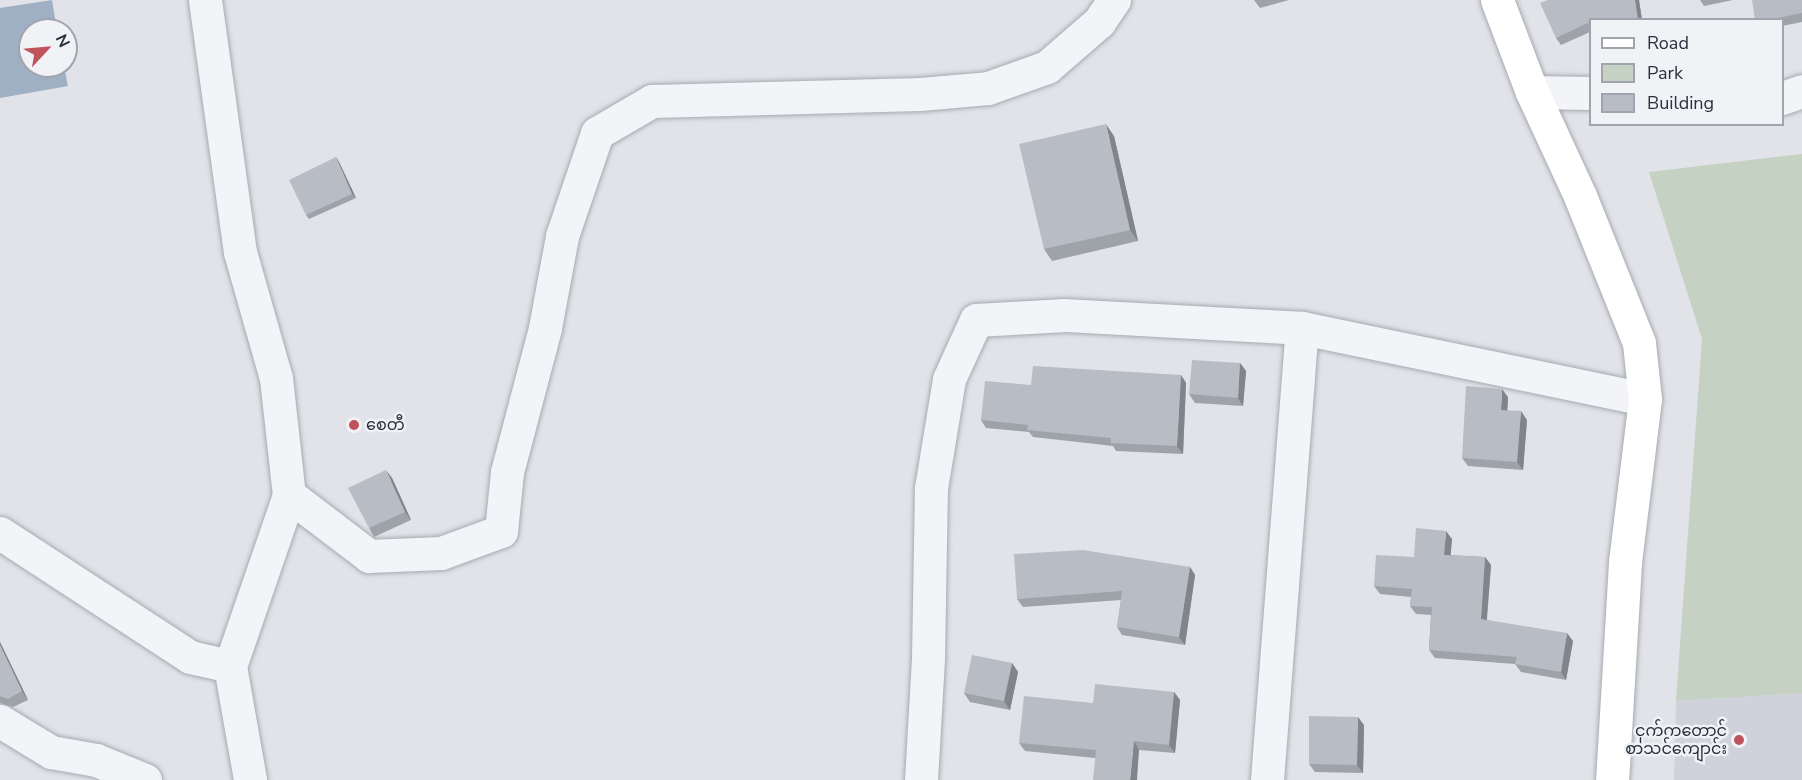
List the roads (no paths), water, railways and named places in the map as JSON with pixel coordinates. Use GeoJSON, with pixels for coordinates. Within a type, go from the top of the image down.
{"type":"FeatureCollection","features":[{"type":"Feature","properties":{"kind":"main road"},"geometry":{"type":"LineString","coordinates":[[1497,0],[1532,92],[1580,196],[1639,343],[1645,399],[1625,563],[1612,780]]}},
{"type":"Feature","properties":{"kind":"street"},"geometry":{"type":"LineString","coordinates":[[205,0],[240,252],[276,378],[289,495],[231,666],[250,780]]}},
{"type":"Feature","properties":{"kind":"street"},"geometry":{"type":"LineString","coordinates":[[289,495],[369,556],[441,553],[501,531],[507,472],[545,328],[562,236],[597,133],[652,101],[920,94],[988,88],[1047,67],[1100,22],[1114,0]]}},
{"type":"Feature","properties":{"kind":"street"},"geometry":{"type":"LineString","coordinates":[[1784,97],[1802,91]]}},
{"type":"Feature","properties":{"kind":"street"},"geometry":{"type":"LineString","coordinates":[[1532,92],[1589,93]]}},
{"type":"Feature","properties":{"kind":"street"},"geometry":{"type":"LineString","coordinates":[[921,780],[928,658],[931,488],[949,379],[976,320],[1065,315],[1302,328],[1645,399]]}},
{"type":"Feature","properties":{"kind":"street"},"geometry":{"type":"LineString","coordinates":[[1267,780],[1302,328]]}},
{"type":"Feature","properties":{"kind":"street"},"geometry":{"type":"LineString","coordinates":[[0,533],[190,657],[231,666]]}},
{"type":"Feature","properties":{"kind":"street"},"geometry":{"type":"LineString","coordinates":[[0,721],[51,752],[96,760],[145,780]]}},
{"type":"Feature","properties":{"kind":"water"},"geometry":{"type":"Polygon","coordinates":[[[52,0],[55,18],[18,18],[18,78],[66,78],[68,86],[0,98],[0,8],[52,0]]]}},
{"type":"Feature","properties":{"kind":"place","name":"စေတီ"},"geometry":{"type":"Point","coordinates":[354,425]}},
{"type":"Feature","properties":{"kind":"place","name":"ငှက်ကတောင် စာသင်ကျောင်း"},"geometry":{"type":"Point","coordinates":[1739,740]}}]}
